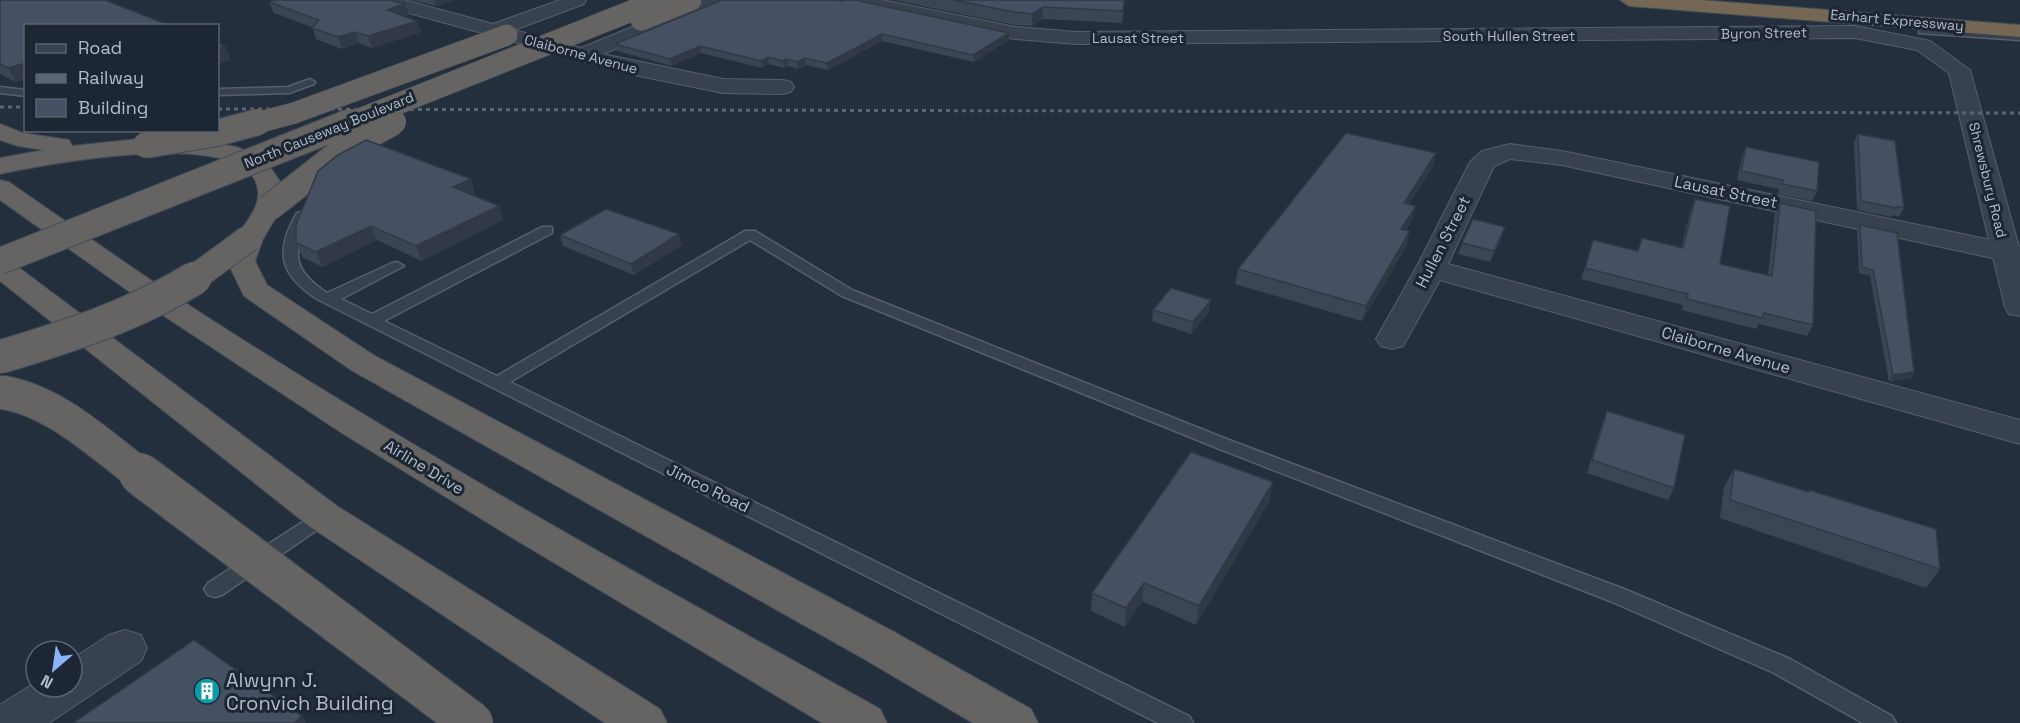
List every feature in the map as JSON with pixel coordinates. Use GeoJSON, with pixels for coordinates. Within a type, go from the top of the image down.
{"type":"FeatureCollection","features":[{"type":"Feature","properties":{"kind":"highway"},"geometry":{"type":"LineString","coordinates":[[146,145],[217,133],[294,113],[602,0]]}},
{"type":"Feature","properties":{"kind":"highway","name":"North Causeway Boulevard"},"geometry":{"type":"LineString","coordinates":[[0,244],[494,41],[629,0]]}},
{"type":"Feature","properties":{"kind":"highway","name":"North Causeway Boulevard"},"geometry":{"type":"LineString","coordinates":[[0,261],[658,0]]}},
{"type":"Feature","properties":{"kind":"highway"},"geometry":{"type":"LineString","coordinates":[[691,0],[379,128],[314,172],[269,208],[249,238],[241,261],[255,290],[363,363],[880,646],[1014,723]]}},
{"type":"Feature","properties":{"kind":"highway","name":"Earhart Expressway"},"geometry":{"type":"LineString","coordinates":[[1629,0],[2020,31]]}},
{"type":"Feature","properties":{"kind":"highway","name":"Earhart Expressway"},"geometry":{"type":"LineString","coordinates":[[1812,0],[2020,18]]}},
{"type":"Feature","properties":{"kind":"highway"},"geometry":{"type":"LineString","coordinates":[[0,131],[18,139],[89,149]]}},
{"type":"Feature","properties":{"kind":"highway"},"geometry":{"type":"LineString","coordinates":[[0,166],[89,149],[146,145],[186,146],[219,151],[245,160],[263,172],[272,188],[269,208]]}},
{"type":"Feature","properties":{"kind":"highway","name":"Airline Drive"},"geometry":{"type":"LineString","coordinates":[[0,188],[191,321],[342,417],[602,574],[863,723]]}},
{"type":"Feature","properties":{"kind":"highway"},"geometry":{"type":"LineString","coordinates":[[0,357],[63,338],[153,302],[201,275],[249,238]]}},
{"type":"Feature","properties":{"kind":"highway"},"geometry":{"type":"LineString","coordinates":[[0,267],[323,516],[644,723]]}},
{"type":"Feature","properties":{"kind":"highway"},"geometry":{"type":"LineString","coordinates":[[0,392],[16,394],[66,419],[472,723]]}},
{"type":"Feature","properties":{"kind":"street","name":"Claiborne Avenue"},"geometry":{"type":"LineString","coordinates":[[383,0],[494,41],[584,54],[636,69],[723,86],[783,87]]}},
{"type":"Feature","properties":{"kind":"street"},"geometry":{"type":"LineString","coordinates":[[494,41],[577,0]]}},
{"type":"Feature","properties":{"kind":"street"},"geometry":{"type":"LineString","coordinates":[[584,54],[714,0]]}},
{"type":"Feature","properties":{"kind":"street","name":"Lausat Street"},"geometry":{"type":"LineString","coordinates":[[855,0],[1015,33],[1076,38],[1423,36]]}},
{"type":"Feature","properties":{"kind":"street","name":"Byron Street"},"geometry":{"type":"LineString","coordinates":[[1596,35],[1855,32],[1923,45],[1959,61]]}},
{"type":"Feature","properties":{"kind":"street","name":"South Hullen Street"},"geometry":{"type":"LineString","coordinates":[[1423,36],[1596,35]]}},
{"type":"Feature","properties":{"kind":"street","name":"Shrewsbury Road"},"geometry":{"type":"LineString","coordinates":[[1959,61],[2013,253],[2020,307]]}},
{"type":"Feature","properties":{"kind":"street","name":"Lausat Street"},"geometry":{"type":"LineString","coordinates":[[1501,152],[1524,152],[1562,158],[2013,253]]}},
{"type":"Feature","properties":{"kind":"street","name":"Hullen Street"},"geometry":{"type":"LineString","coordinates":[[1392,339],[1431,268],[1483,162],[1489,156],[1501,152]]}},
{"type":"Feature","properties":{"kind":"street","name":"Claiborne Avenue"},"geometry":{"type":"LineString","coordinates":[[1431,268],[2020,432]]}},
{"type":"Feature","properties":{"kind":"street"},"geometry":{"type":"LineString","coordinates":[[84,675],[125,648]]}},
{"type":"Feature","properties":{"kind":"street"},"geometry":{"type":"LineString","coordinates":[[11,723],[48,699]]}},
{"type":"Feature","properties":{"kind":"lane"},"geometry":{"type":"LineString","coordinates":[[1923,31],[2020,37]]}},
{"type":"Feature","properties":{"kind":"lane"},"geometry":{"type":"LineString","coordinates":[[219,92],[278,91],[310,82]]}},
{"type":"Feature","properties":{"kind":"lane"},"geometry":{"type":"LineString","coordinates":[[0,90],[24,93]]}},
{"type":"Feature","properties":{"kind":"lane","name":"Jimco Road"},"geometry":{"type":"LineString","coordinates":[[302,216],[289,246],[290,265],[305,286],[328,300],[1181,723]]}},
{"type":"Feature","properties":{"kind":"lane"},"geometry":{"type":"LineString","coordinates":[[371,321],[547,230]]}},
{"type":"Feature","properties":{"kind":"lane"},"geometry":{"type":"LineString","coordinates":[[497,383],[750,234],[848,293],[1212,440],[1617,595],[1782,666],[1884,723]]}},
{"type":"Feature","properties":{"kind":"lane"},"geometry":{"type":"LineString","coordinates":[[328,300],[397,266]]}},
{"type":"Feature","properties":{"kind":"lane"},"geometry":{"type":"LineString","coordinates":[[215,589],[323,516]]}},
{"type":"Feature","properties":{"kind":"building"},"geometry":{"type":"Polygon","coordinates":[[[0,0],[105,0],[166,24],[24,24],[24,64],[8,68],[0,64],[0,0]]]}},
{"type":"Feature","properties":{"kind":"building"},"geometry":{"type":"Polygon","coordinates":[[[276,0],[389,0],[405,4],[387,10],[417,21],[368,36],[355,32],[338,37],[312,28],[319,20],[269,2],[276,0]]]}},
{"type":"Feature","properties":{"kind":"building"},"geometry":{"type":"Polygon","coordinates":[[[722,0],[855,0],[1009,33],[973,55],[882,34],[827,63],[805,58],[797,62],[768,57],[761,61],[700,46],[670,59],[615,44],[722,0]]]}},
{"type":"Feature","properties":{"kind":"building"},"geometry":{"type":"Polygon","coordinates":[[[953,0],[1124,0],[1123,11],[1043,7],[1032,14],[953,0]]]}},
{"type":"Feature","properties":{"kind":"building"},"geometry":{"type":"Polygon","coordinates":[[[1346,133],[1436,153],[1404,203],[1416,206],[1401,229],[1410,231],[1366,306],[1238,269],[1346,133]]]}},
{"type":"Feature","properties":{"kind":"building"},"geometry":{"type":"Polygon","coordinates":[[[1858,134],[1895,141],[1904,208],[1861,201],[1858,134]]]}},
{"type":"Feature","properties":{"kind":"building"},"geometry":{"type":"Polygon","coordinates":[[[366,140],[471,179],[453,187],[499,206],[416,246],[371,226],[316,252],[296,243],[296,225],[318,171],[338,155],[366,140]]]}},
{"type":"Feature","properties":{"kind":"building"},"geometry":{"type":"Polygon","coordinates":[[[1746,147],[1819,162],[1817,191],[1782,184],[1783,180],[1741,171],[1746,147]]]}},
{"type":"Feature","properties":{"kind":"building"},"geometry":{"type":"Polygon","coordinates":[[[1695,199],[1730,206],[1720,264],[1772,276],[1780,203],[1816,211],[1813,325],[1764,313],[1762,318],[1687,299],[1688,294],[1585,268],[1593,240],[1638,251],[1642,238],[1683,248],[1695,199]]]}},
{"type":"Feature","properties":{"kind":"building"},"geometry":{"type":"Polygon","coordinates":[[[606,209],[679,234],[631,264],[560,235],[606,209]]]}},
{"type":"Feature","properties":{"kind":"building"},"geometry":{"type":"Polygon","coordinates":[[[1473,219],[1505,227],[1494,251],[1462,243],[1473,219]]]}},
{"type":"Feature","properties":{"kind":"building"},"geometry":{"type":"Polygon","coordinates":[[[1860,225],[1897,233],[1914,372],[1893,375],[1873,270],[1862,267],[1860,225]]]}},
{"type":"Feature","properties":{"kind":"building"},"geometry":{"type":"Polygon","coordinates":[[[1171,288],[1211,300],[1193,322],[1153,310],[1171,288]]]}},
{"type":"Feature","properties":{"kind":"building"},"geometry":{"type":"Polygon","coordinates":[[[1607,411],[1685,435],[1674,488],[1592,460],[1607,411]]]}},
{"type":"Feature","properties":{"kind":"building"},"geometry":{"type":"Polygon","coordinates":[[[1191,452],[1273,482],[1199,606],[1144,583],[1126,608],[1092,593],[1191,452]]]}},
{"type":"Feature","properties":{"kind":"building"},"geometry":{"type":"Polygon","coordinates":[[[1734,469],[1936,529],[1940,569],[1730,500],[1734,469]]]}},
{"type":"Feature","properties":{"kind":"building","name":"Alwynn J. Cronvich Building"},"geometry":{"type":"Polygon","coordinates":[[[194,640],[302,716],[294,723],[73,723],[194,640]]]}},
{"type":"Feature","properties":{"kind":"railway"},"geometry":{"type":"LineString","coordinates":[[0,107],[24,107]]}},
{"type":"Feature","properties":{"kind":"railway"},"geometry":{"type":"LineString","coordinates":[[219,109],[2020,113]]}},
{"type":"Feature","properties":{"kind":"place","name":"Alwynn J. Cronvich Building"},"geometry":{"type":"Point","coordinates":[207,691]}}]}
